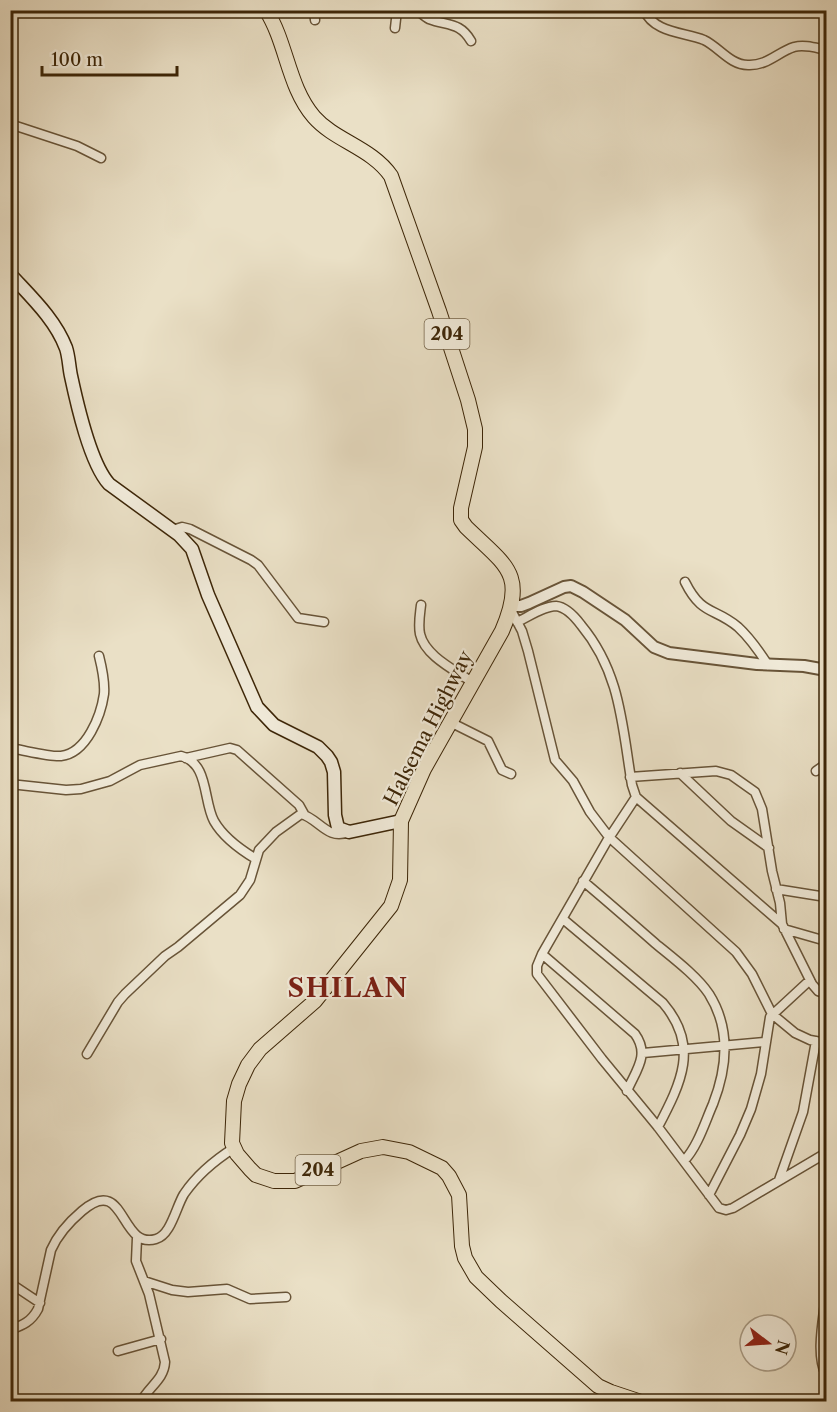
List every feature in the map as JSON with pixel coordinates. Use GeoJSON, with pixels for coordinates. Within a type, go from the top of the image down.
{"type":"FeatureCollection","features":[{"type":"Feature","properties":{"kind":"highway","name":"Halsema Highway"},"geometry":{"type":"LineString","coordinates":[[234,1148],[232,1129],[234,1101],[248,1065],[260,1049],[315,1001],[391,906],[399,880],[401,821],[424,769],[513,613],[514,592],[509,573],[461,519],[461,508],[475,447],[475,429],[439,311],[391,176],[378,162],[324,127],[310,112],[300,95],[274,25],[266,10]]}},
{"type":"Feature","properties":{"kind":"highway","name":"204"},"geometry":{"type":"LineString","coordinates":[[234,1148],[256,1175],[274,1181],[295,1181],[337,1161],[371,1149],[394,1148],[436,1164],[449,1176],[459,1196],[462,1246],[465,1258],[476,1277],[598,1386],[641,1401]]}},
{"type":"Feature","properties":{"kind":"main road"},"geometry":{"type":"LineString","coordinates":[[10,274],[46,314],[66,350],[78,408],[97,469],[109,484],[172,530],[192,549],[208,595],[257,707],[274,725],[307,741],[327,756],[334,772],[336,825],[341,830],[349,832],[401,821]]}},
{"type":"Feature","properties":{"kind":"street"},"geometry":{"type":"LineString","coordinates":[[395,28],[397,10]]}},
{"type":"Feature","properties":{"kind":"street"},"geometry":{"type":"LineString","coordinates":[[417,10],[428,18],[460,28],[466,32],[471,41]]}},
{"type":"Feature","properties":{"kind":"street"},"geometry":{"type":"LineString","coordinates":[[644,10],[654,23],[703,40],[740,64],[748,66],[764,63],[783,52],[802,46],[826,50]]}},
{"type":"Feature","properties":{"kind":"street"},"geometry":{"type":"LineString","coordinates":[[10,124],[77,146],[101,158]]}},
{"type":"Feature","properties":{"kind":"street"},"geometry":{"type":"LineString","coordinates":[[172,530],[182,527],[190,529],[251,560],[258,565],[298,618],[324,622]]}},
{"type":"Feature","properties":{"kind":"street"},"geometry":{"type":"LineString","coordinates":[[685,582],[698,604],[736,626],[768,665]]}},
{"type":"Feature","properties":{"kind":"street"},"geometry":{"type":"LineString","coordinates":[[513,613],[521,606],[571,586],[625,621],[660,650],[679,655],[768,665],[791,664],[826,670]]}},
{"type":"Feature","properties":{"kind":"street"},"geometry":{"type":"LineString","coordinates":[[421,605],[420,635],[427,650],[472,682]]}},
{"type":"Feature","properties":{"kind":"street"},"geometry":{"type":"LineString","coordinates":[[513,613],[554,606],[569,612],[588,633],[614,681],[622,718],[630,777],[636,797],[783,927],[826,941]]}},
{"type":"Feature","properties":{"kind":"street"},"geometry":{"type":"LineString","coordinates":[[513,613],[528,651],[553,757],[573,781],[590,812],[609,837],[736,952],[752,974],[772,1014],[795,1033],[826,1043]]}},
{"type":"Feature","properties":{"kind":"street"},"geometry":{"type":"LineString","coordinates":[[10,752],[15,749],[62,756],[78,749],[89,736],[96,722],[104,693],[99,656]]}},
{"type":"Feature","properties":{"kind":"street"},"geometry":{"type":"LineString","coordinates":[[450,722],[488,741],[502,770],[511,774]]}},
{"type":"Feature","properties":{"kind":"street"},"geometry":{"type":"LineString","coordinates":[[186,758],[230,748],[237,750],[299,805],[304,814],[316,825],[340,835],[349,832]]}},
{"type":"Feature","properties":{"kind":"street"},"geometry":{"type":"LineString","coordinates":[[10,784],[66,790],[81,789],[110,781],[140,765],[181,756],[194,764],[205,784],[209,808],[217,826],[224,835],[256,859]]}},
{"type":"Feature","properties":{"kind":"street"},"geometry":{"type":"LineString","coordinates":[[816,771],[826,764]]}},
{"type":"Feature","properties":{"kind":"street"},"geometry":{"type":"LineString","coordinates":[[630,777],[716,771],[731,774],[754,792],[759,801],[783,927],[810,980],[816,989],[826,994]]}},
{"type":"Feature","properties":{"kind":"street"},"geometry":{"type":"LineString","coordinates":[[680,773],[731,821],[769,848]]}},
{"type":"Feature","properties":{"kind":"street"},"geometry":{"type":"LineString","coordinates":[[636,797],[609,837],[542,954],[536,971],[540,979],[658,1127],[719,1208],[726,1210],[826,1153]]}},
{"type":"Feature","properties":{"kind":"street"},"geometry":{"type":"LineString","coordinates":[[87,1054],[125,994],[165,956],[240,895],[250,880],[259,850],[276,832],[298,815],[304,814]]}},
{"type":"Feature","properties":{"kind":"street"},"geometry":{"type":"LineString","coordinates":[[583,881],[666,952],[709,994],[721,1020],[725,1063],[716,1095],[702,1129],[684,1161]]}},
{"type":"Feature","properties":{"kind":"street"},"geometry":{"type":"LineString","coordinates":[[776,889],[826,897]]}},
{"type":"Feature","properties":{"kind":"street"},"geometry":{"type":"LineString","coordinates":[[563,919],[663,1003],[681,1029],[684,1050],[682,1073],[675,1094],[658,1127]]}},
{"type":"Feature","properties":{"kind":"street"},"geometry":{"type":"LineString","coordinates":[[542,954],[635,1034],[642,1043],[643,1053],[627,1091]]}},
{"type":"Feature","properties":{"kind":"street"},"geometry":{"type":"LineString","coordinates":[[709,1195],[740,1135],[751,1108],[761,1074],[765,1042],[772,1014],[810,980]]}},
{"type":"Feature","properties":{"kind":"street"},"geometry":{"type":"LineString","coordinates":[[778,1180],[803,1112],[816,1041]]}},
{"type":"Feature","properties":{"kind":"street"},"geometry":{"type":"LineString","coordinates":[[643,1053],[765,1042]]}},
{"type":"Feature","properties":{"kind":"street"},"geometry":{"type":"LineString","coordinates":[[137,1238],[156,1239],[166,1233],[184,1194],[195,1180],[209,1166],[234,1148]]}},
{"type":"Feature","properties":{"kind":"street"},"geometry":{"type":"LineString","coordinates":[[10,1330],[29,1322],[34,1317],[40,1303],[51,1250],[65,1226],[89,1204],[97,1200],[104,1199],[112,1203],[137,1238],[135,1257],[161,1339],[165,1368],[158,1382],[145,1393],[141,1401]]}},
{"type":"Feature","properties":{"kind":"street"},"geometry":{"type":"LineString","coordinates":[[144,1281],[172,1290],[188,1292],[227,1289],[250,1299],[286,1297]]}},
{"type":"Feature","properties":{"kind":"street"},"geometry":{"type":"LineString","coordinates":[[10,1282],[40,1303]]}},
{"type":"Feature","properties":{"kind":"street"},"geometry":{"type":"LineString","coordinates":[[826,1294],[821,1351],[821,1362],[826,1375]]}},
{"type":"Feature","properties":{"kind":"street"},"geometry":{"type":"LineString","coordinates":[[118,1351],[161,1339]]}},
{"type":"Feature","properties":{"kind":"district","name":"SHILAN"},"geometry":{"type":"Point","coordinates":[348,988]}}]}
